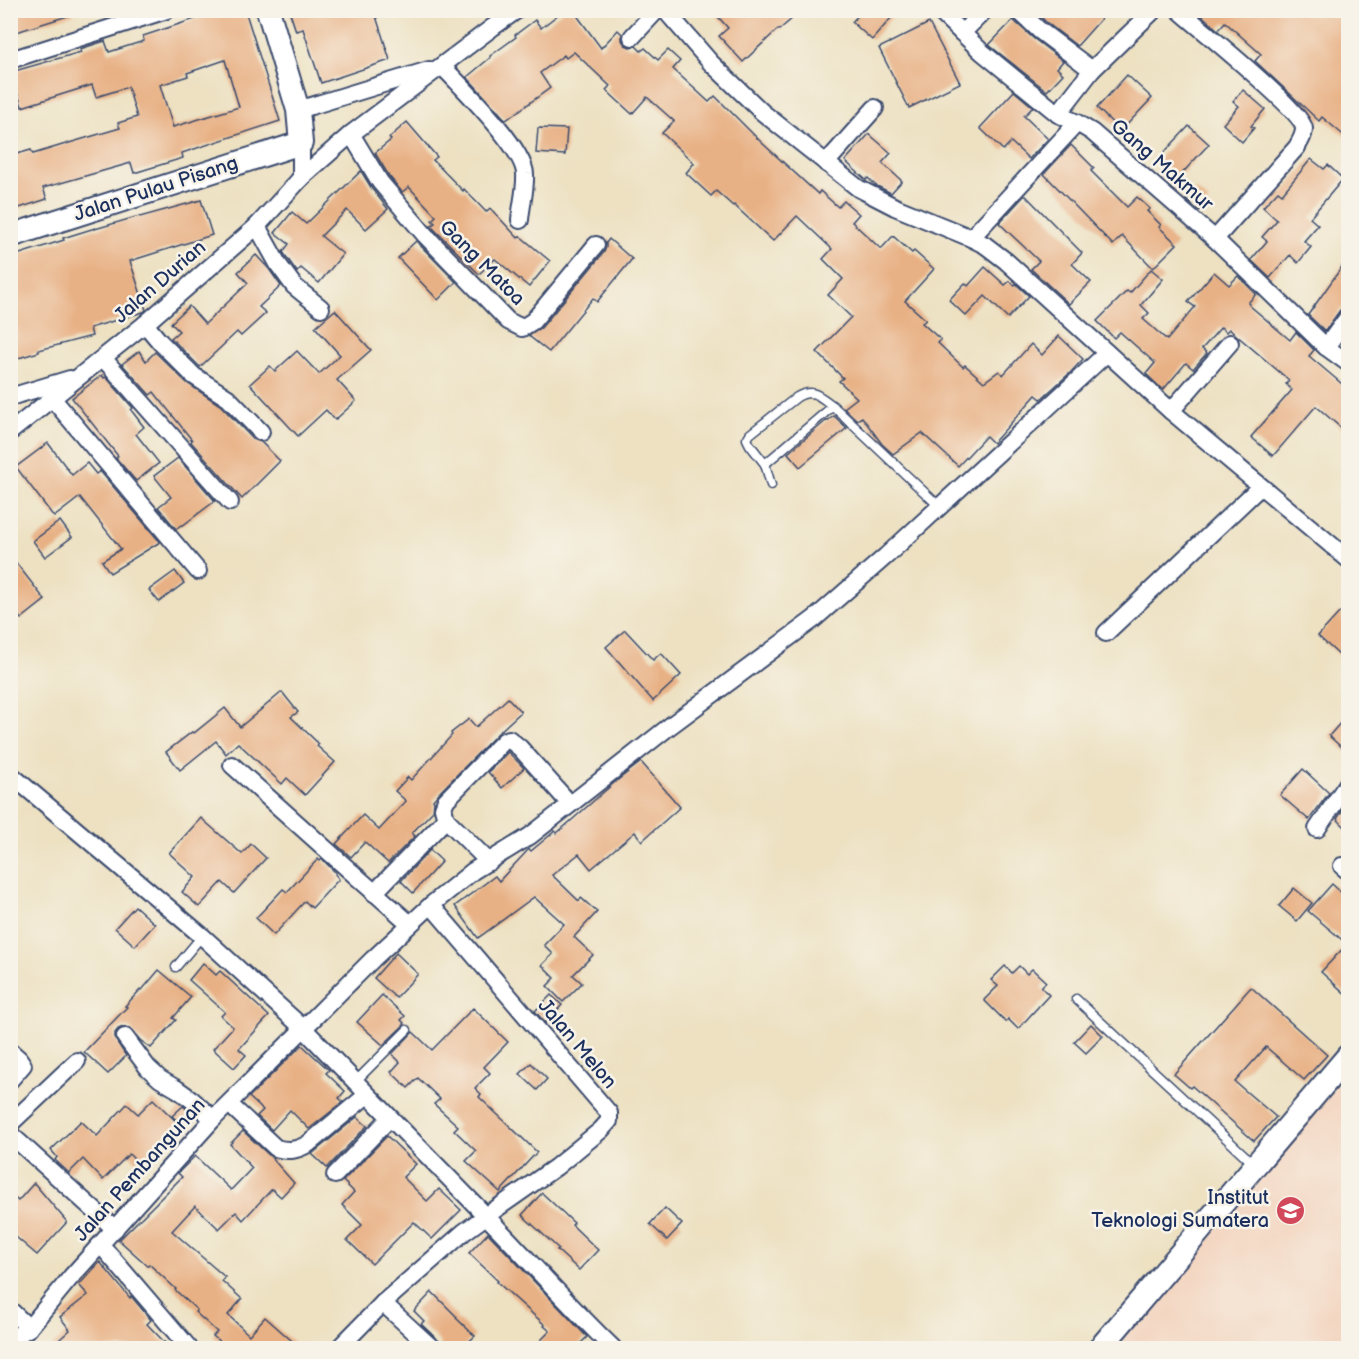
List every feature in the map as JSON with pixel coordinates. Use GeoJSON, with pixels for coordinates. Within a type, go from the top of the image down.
{"type":"FeatureCollection","features":[{"type":"Feature","properties":{"kind":"street"},"geometry":{"type":"LineString","coordinates":[[10,60],[167,10]]}},
{"type":"Feature","properties":{"kind":"street"},"geometry":{"type":"LineString","coordinates":[[268,10],[298,110],[301,178]]}},
{"type":"Feature","properties":{"kind":"street","name":"Jalan Durian"},"geometry":{"type":"LineString","coordinates":[[10,432],[145,324],[257,226],[301,178],[351,134],[517,10]]}},
{"type":"Feature","properties":{"kind":"street"},"geometry":{"type":"LineString","coordinates":[[632,37],[657,10]]}},
{"type":"Feature","properties":{"kind":"street"},"geometry":{"type":"LineString","coordinates":[[665,10],[711,63],[762,112],[858,188],[895,207],[971,238],[985,245],[1006,261],[1171,411],[1348,559]]}},
{"type":"Feature","properties":{"kind":"street","name":"Gang Makmur"},"geometry":{"type":"LineString","coordinates":[[938,10],[982,52],[1058,114],[1092,132],[1215,239],[1326,347],[1348,363]]}},
{"type":"Feature","properties":{"kind":"street"},"geometry":{"type":"LineString","coordinates":[[962,33],[985,10]]}},
{"type":"Feature","properties":{"kind":"street"},"geometry":{"type":"LineString","coordinates":[[1018,10],[1039,30],[1092,70]]}},
{"type":"Feature","properties":{"kind":"street"},"geometry":{"type":"LineString","coordinates":[[1058,114],[1092,70],[1154,10]]}},
{"type":"Feature","properties":{"kind":"street"},"geometry":{"type":"LineString","coordinates":[[1179,10],[1270,88],[1300,120],[1304,128],[1297,147],[1215,239]]}},
{"type":"Feature","properties":{"kind":"street"},"geometry":{"type":"LineString","coordinates":[[298,110],[442,66],[476,101],[520,157],[525,173],[520,220]]}},
{"type":"Feature","properties":{"kind":"street"},"geometry":{"type":"LineString","coordinates":[[826,163],[874,108]]}},
{"type":"Feature","properties":{"kind":"street"},"geometry":{"type":"LineString","coordinates":[[971,238],[1077,123]]}},
{"type":"Feature","properties":{"kind":"street","name":"Gang Matoa"},"geometry":{"type":"LineString","coordinates":[[351,134],[380,182],[425,235],[508,321],[522,328],[533,321],[596,245]]}},
{"type":"Feature","properties":{"kind":"street","name":"Jalan Pulau Pisang"},"geometry":{"type":"LineString","coordinates":[[10,236],[301,143]]}},
{"type":"Feature","properties":{"kind":"street"},"geometry":{"type":"LineString","coordinates":[[257,226],[278,264],[294,286],[321,308]]}},
{"type":"Feature","properties":{"kind":"street"},"geometry":{"type":"LineString","coordinates":[[1326,347],[1348,316]]}},
{"type":"Feature","properties":{"kind":"street"},"geometry":{"type":"LineString","coordinates":[[145,324],[194,375],[228,398],[261,432]]}},
{"type":"Feature","properties":{"kind":"street"},"geometry":{"type":"LineString","coordinates":[[1171,411],[1230,343]]}},
{"type":"Feature","properties":{"kind":"street","name":"Jalan Pembangunan"},"geometry":{"type":"LineString","coordinates":[[10,1340],[29,1328],[71,1277],[213,1119],[373,959],[431,905],[473,871],[530,836],[670,726],[814,619],[1107,353]]}},
{"type":"Feature","properties":{"kind":"street"},"geometry":{"type":"LineString","coordinates":[[104,358],[230,502]]}},
{"type":"Feature","properties":{"kind":"street"},"geometry":{"type":"LineString","coordinates":[[10,397],[79,376]]}},
{"type":"Feature","properties":{"kind":"street"},"geometry":{"type":"LineString","coordinates":[[52,398],[198,571]]}},
{"type":"Feature","properties":{"kind":"street"},"geometry":{"type":"LineString","coordinates":[[1106,633],[1260,487]]}},
{"type":"Feature","properties":{"kind":"street"},"geometry":{"type":"LineString","coordinates":[[489,862],[446,819],[443,808],[446,800],[504,741],[509,739],[520,748],[570,804]]}},
{"type":"Feature","properties":{"kind":"street"},"geometry":{"type":"LineString","coordinates":[[232,765],[410,924]]}},
{"type":"Feature","properties":{"kind":"street"},"geometry":{"type":"LineString","coordinates":[[10,774],[202,936],[304,1029],[486,1216],[579,1316],[613,1348]]}},
{"type":"Feature","properties":{"kind":"street"},"geometry":{"type":"LineString","coordinates":[[1317,829],[1348,783]]}},
{"type":"Feature","properties":{"kind":"street"},"geometry":{"type":"LineString","coordinates":[[374,893],[446,819]]}},
{"type":"Feature","properties":{"kind":"street","name":"Jalan Melon"},"geometry":{"type":"LineString","coordinates":[[431,905],[609,1113],[609,1121],[601,1130],[556,1167],[486,1216]]}},
{"type":"Feature","properties":{"kind":"street"},"geometry":{"type":"LineString","coordinates":[[125,1037],[148,1068],[213,1119]]}},
{"type":"Feature","properties":{"kind":"street"},"geometry":{"type":"LineString","coordinates":[[10,1051],[20,1059],[23,1065],[10,1080]]}},
{"type":"Feature","properties":{"kind":"street"},"geometry":{"type":"LineString","coordinates":[[1100,1348],[1348,1056]]}},
{"type":"Feature","properties":{"kind":"street"},"geometry":{"type":"LineString","coordinates":[[10,1125],[77,1061]]}},
{"type":"Feature","properties":{"kind":"street"},"geometry":{"type":"LineString","coordinates":[[1118,1348],[1348,1077]]}},
{"type":"Feature","properties":{"kind":"street"},"geometry":{"type":"LineString","coordinates":[[229,1104],[276,1148],[285,1151],[298,1149],[308,1144],[367,1095]]}},
{"type":"Feature","properties":{"kind":"street"},"geometry":{"type":"LineString","coordinates":[[335,1175],[390,1118]]}},
{"type":"Feature","properties":{"kind":"street"},"geometry":{"type":"LineString","coordinates":[[10,1134],[116,1229]]}},
{"type":"Feature","properties":{"kind":"street"},"geometry":{"type":"LineString","coordinates":[[339,1348],[383,1303],[464,1232],[486,1216]]}},
{"type":"Feature","properties":{"kind":"street"},"geometry":{"type":"LineString","coordinates":[[101,1245],[189,1348]]}},
{"type":"Feature","properties":{"kind":"street"},"geometry":{"type":"LineString","coordinates":[[383,1303],[432,1348]]}},
{"type":"Feature","properties":{"kind":"street"},"geometry":{"type":"LineString","coordinates":[[10,1310],[29,1328]]}},
{"type":"Feature","properties":{"kind":"lane"},"geometry":{"type":"LineString","coordinates":[[771,485],[765,464],[747,439],[750,434],[797,397],[806,393],[814,393],[833,406],[940,507]]}},
{"type":"Feature","properties":{"kind":"lane"},"geometry":{"type":"LineString","coordinates":[[765,464],[833,406]]}},
{"type":"Feature","properties":{"kind":"lane"},"geometry":{"type":"LineString","coordinates":[[176,967],[202,936]]}},
{"type":"Feature","properties":{"kind":"lane"},"geometry":{"type":"LineString","coordinates":[[1076,999],[1256,1165]]}},
{"type":"Feature","properties":{"kind":"lane"},"geometry":{"type":"LineString","coordinates":[[355,1082],[407,1030]]}},
{"type":"Feature","properties":{"kind":"shaded area","name":"Institut Teknologi Sumatera"},"geometry":{"type":"Polygon","coordinates":[[[1348,1071],[1348,1348],[1114,1348],[1348,1071]]]}},
{"type":"Feature","properties":{"kind":"building"},"geometry":{"type":"Polygon","coordinates":[[[10,10],[73,10],[74,14],[10,34],[10,10]]]}},
{"type":"Feature","properties":{"kind":"building"},"geometry":{"type":"Polygon","coordinates":[[[212,10],[245,10],[280,121],[182,153],[183,158],[134,173],[131,163],[43,188],[47,199],[10,211],[10,156],[31,150],[33,154],[120,128],[118,123],[137,117],[128,87],[96,97],[92,85],[22,107],[11,72],[81,52],[80,49],[105,41],[109,52],[144,41],[143,36],[213,13],[212,10]],[[225,60],[160,85],[173,127],[239,107],[225,60]]]}},
{"type":"Feature","properties":{"kind":"building"},"geometry":{"type":"Polygon","coordinates":[[[289,10],[374,10],[390,60],[321,83],[303,29],[296,31],[289,10]]]}},
{"type":"Feature","properties":{"kind":"building"},"geometry":{"type":"Polygon","coordinates":[[[564,10],[573,10],[601,48],[618,30],[622,34],[625,45],[636,46],[641,51],[645,48],[658,60],[668,50],[680,61],[673,69],[709,102],[715,96],[818,194],[820,191],[838,207],[844,201],[859,214],[852,222],[881,249],[893,236],[912,253],[914,251],[934,269],[905,301],[926,320],[922,323],[941,340],[938,343],[963,367],[965,365],[984,382],[999,371],[1003,375],[1031,344],[1042,355],[1059,336],[1083,359],[1041,399],[1036,395],[993,443],[986,436],[958,466],[922,433],[893,454],[882,444],[862,417],[857,420],[844,408],[857,398],[839,381],[843,378],[817,352],[851,317],[828,295],[843,279],[823,259],[832,249],[797,216],[773,241],[716,191],[711,196],[686,173],[694,163],[662,133],[674,121],[647,97],[632,114],[606,90],[610,86],[574,52],[566,58],[564,55],[540,73],[550,88],[506,120],[467,77],[535,20],[541,28],[564,10]]]}},
{"type":"Feature","properties":{"kind":"building"},"geometry":{"type":"Polygon","coordinates":[[[712,10],[802,10],[743,62],[719,36],[728,28],[712,10]]]}},
{"type":"Feature","properties":{"kind":"building"},"geometry":{"type":"Polygon","coordinates":[[[863,10],[898,10],[872,40],[852,22],[863,10]]]}},
{"type":"Feature","properties":{"kind":"building"},"geometry":{"type":"Polygon","coordinates":[[[1034,10],[1109,10],[1077,46],[1034,10]]]}},
{"type":"Feature","properties":{"kind":"building"},"geometry":{"type":"Polygon","coordinates":[[[1196,10],[1342,10],[1348,18],[1348,139],[1322,117],[1319,121],[1255,61],[1261,54],[1225,22],[1218,30],[1196,10]]]}},
{"type":"Feature","properties":{"kind":"building"},"geometry":{"type":"Polygon","coordinates":[[[1013,20],[1063,61],[1057,68],[1063,74],[1047,91],[989,45],[1013,20]]]}},
{"type":"Feature","properties":{"kind":"building"},"geometry":{"type":"Polygon","coordinates":[[[929,23],[960,83],[909,108],[879,48],[929,23]]]}},
{"type":"Feature","properties":{"kind":"building"},"geometry":{"type":"Polygon","coordinates":[[[1127,75],[1152,98],[1121,131],[1097,108],[1127,75]]]}},
{"type":"Feature","properties":{"kind":"building"},"geometry":{"type":"Polygon","coordinates":[[[1243,90],[1265,109],[1251,126],[1254,128],[1242,142],[1223,124],[1239,106],[1233,101],[1243,90]]]}},
{"type":"Feature","properties":{"kind":"building"},"geometry":{"type":"Polygon","coordinates":[[[1014,91],[1033,107],[1024,116],[1048,139],[1029,159],[1011,142],[1003,150],[980,128],[1014,91]]]}},
{"type":"Feature","properties":{"kind":"building"},"geometry":{"type":"Polygon","coordinates":[[[407,122],[437,157],[433,160],[463,191],[464,189],[486,212],[490,208],[518,238],[520,236],[550,261],[529,287],[495,259],[479,274],[431,226],[435,223],[432,220],[436,216],[409,187],[402,192],[389,176],[375,153],[407,122]]]}},
{"type":"Feature","properties":{"kind":"building"},"geometry":{"type":"Polygon","coordinates":[[[1189,126],[1209,144],[1177,179],[1157,160],[1189,126]]]}},
{"type":"Feature","properties":{"kind":"building"},"geometry":{"type":"Polygon","coordinates":[[[538,128],[567,129],[565,155],[536,153],[538,128]]]}},
{"type":"Feature","properties":{"kind":"building"},"geometry":{"type":"Polygon","coordinates":[[[869,134],[891,153],[882,163],[902,181],[891,193],[875,185],[868,178],[866,180],[845,161],[869,134]]]}},
{"type":"Feature","properties":{"kind":"building"},"geometry":{"type":"Polygon","coordinates":[[[1071,145],[1094,168],[1091,171],[1127,207],[1137,197],[1150,209],[1147,211],[1161,225],[1159,227],[1177,244],[1153,268],[1122,236],[1113,245],[1044,174],[1071,145]]]}},
{"type":"Feature","properties":{"kind":"building"},"geometry":{"type":"Polygon","coordinates":[[[1311,159],[1324,169],[1328,165],[1343,179],[1310,218],[1318,225],[1304,241],[1311,247],[1298,263],[1290,255],[1270,278],[1251,260],[1267,241],[1262,237],[1277,220],[1263,207],[1278,191],[1282,194],[1311,159]]]}},
{"type":"Feature","properties":{"kind":"building"},"geometry":{"type":"Polygon","coordinates":[[[361,171],[388,209],[366,229],[347,210],[321,236],[343,254],[319,283],[301,268],[297,272],[283,252],[289,244],[275,233],[292,212],[306,224],[361,171]]]}},
{"type":"Feature","properties":{"kind":"building"},"geometry":{"type":"Polygon","coordinates":[[[1196,189],[1209,201],[1199,211],[1186,200],[1196,189]]]}},
{"type":"Feature","properties":{"kind":"building"},"geometry":{"type":"Polygon","coordinates":[[[1024,196],[1082,253],[1072,264],[1091,282],[1069,304],[1031,269],[1039,261],[999,223],[1024,196]]]}},
{"type":"Feature","properties":{"kind":"building"},"geometry":{"type":"Polygon","coordinates":[[[201,200],[212,235],[130,261],[146,310],[90,328],[92,336],[15,359],[10,344],[10,257],[95,228],[201,200]]]}},
{"type":"Feature","properties":{"kind":"building"},"geometry":{"type":"Polygon","coordinates":[[[609,239],[632,259],[597,302],[593,298],[549,352],[529,336],[541,328],[604,252],[609,239]]]}},
{"type":"Feature","properties":{"kind":"building"},"geometry":{"type":"Polygon","coordinates":[[[416,241],[456,282],[438,300],[398,258],[416,241]]]}},
{"type":"Feature","properties":{"kind":"building"},"geometry":{"type":"Polygon","coordinates":[[[256,255],[281,286],[259,307],[266,313],[241,336],[237,332],[200,367],[171,338],[179,331],[171,323],[189,306],[205,324],[248,283],[238,272],[256,255]]]}},
{"type":"Feature","properties":{"kind":"building"},"geometry":{"type":"Polygon","coordinates":[[[1348,258],[1348,307],[1340,310],[1325,331],[1308,315],[1348,258]]]}},
{"type":"Feature","properties":{"kind":"building"},"geometry":{"type":"Polygon","coordinates":[[[985,267],[1005,285],[1010,281],[1029,296],[1008,318],[985,296],[966,316],[949,300],[965,283],[968,286],[985,267]]]}},
{"type":"Feature","properties":{"kind":"building"},"geometry":{"type":"Polygon","coordinates":[[[1151,269],[1163,279],[1141,305],[1149,313],[1143,319],[1167,340],[1195,307],[1188,302],[1214,272],[1229,285],[1238,276],[1256,294],[1248,303],[1249,305],[1290,340],[1296,332],[1314,350],[1309,356],[1348,389],[1348,434],[1316,406],[1273,456],[1251,437],[1292,390],[1286,384],[1289,380],[1229,329],[1226,332],[1221,327],[1202,349],[1207,353],[1193,369],[1186,363],[1163,390],[1146,374],[1155,363],[1120,332],[1114,338],[1097,321],[1127,291],[1130,293],[1151,269]]]}},
{"type":"Feature","properties":{"kind":"building"},"geometry":{"type":"Polygon","coordinates":[[[335,310],[371,350],[337,380],[356,401],[335,420],[326,410],[298,436],[250,384],[270,366],[275,371],[297,351],[319,374],[340,355],[315,327],[335,310]]]}},
{"type":"Feature","properties":{"kind":"building"},"geometry":{"type":"Polygon","coordinates":[[[139,351],[146,361],[155,352],[187,383],[221,406],[253,439],[261,442],[280,461],[242,499],[191,442],[192,440],[154,392],[150,395],[122,364],[139,351]]]}},
{"type":"Feature","properties":{"kind":"building"},"geometry":{"type":"Polygon","coordinates":[[[102,375],[133,408],[131,410],[144,427],[136,434],[159,463],[136,481],[72,398],[102,375]]]}},
{"type":"Feature","properties":{"kind":"building"},"geometry":{"type":"Polygon","coordinates":[[[834,416],[847,428],[800,467],[788,453],[834,416]]]}},
{"type":"Feature","properties":{"kind":"building"},"geometry":{"type":"Polygon","coordinates":[[[48,443],[72,475],[87,463],[96,474],[100,471],[160,542],[110,573],[102,561],[121,549],[80,497],[54,517],[16,467],[48,443]]]}},
{"type":"Feature","properties":{"kind":"building"},"geometry":{"type":"Polygon","coordinates":[[[178,458],[215,501],[176,529],[158,507],[171,497],[154,476],[178,458]]]}},
{"type":"Feature","properties":{"kind":"building"},"geometry":{"type":"Polygon","coordinates":[[[60,521],[72,537],[45,557],[33,541],[60,521]]]}},
{"type":"Feature","properties":{"kind":"building"},"geometry":{"type":"Polygon","coordinates":[[[10,555],[45,600],[21,619],[10,605],[10,555]]]}},
{"type":"Feature","properties":{"kind":"building"},"geometry":{"type":"Polygon","coordinates":[[[175,571],[184,583],[159,602],[149,590],[175,571]]]}},
{"type":"Feature","properties":{"kind":"building"},"geometry":{"type":"Polygon","coordinates":[[[1340,612],[1348,619],[1348,663],[1318,636],[1340,612]]]}},
{"type":"Feature","properties":{"kind":"building"},"geometry":{"type":"Polygon","coordinates":[[[625,630],[653,660],[661,653],[681,675],[653,701],[606,647],[625,630]]]}},
{"type":"Feature","properties":{"kind":"building"},"geometry":{"type":"Polygon","coordinates":[[[282,692],[298,712],[291,717],[335,762],[305,795],[287,778],[282,784],[238,743],[226,754],[216,741],[180,770],[166,752],[225,708],[240,727],[282,692]]]}},
{"type":"Feature","properties":{"kind":"building"},"geometry":{"type":"Polygon","coordinates":[[[508,698],[521,712],[439,793],[433,800],[433,811],[412,833],[415,836],[388,863],[365,842],[351,857],[336,844],[363,815],[379,830],[406,801],[395,791],[408,777],[411,780],[452,735],[451,733],[469,719],[476,727],[508,698]]]}},
{"type":"Feature","properties":{"kind":"building"},"geometry":{"type":"Polygon","coordinates":[[[1348,714],[1348,753],[1329,736],[1348,714]]]}},
{"type":"Feature","properties":{"kind":"building"},"geometry":{"type":"Polygon","coordinates":[[[508,752],[524,768],[502,788],[488,772],[508,752]]]}},
{"type":"Feature","properties":{"kind":"building"},"geometry":{"type":"Polygon","coordinates":[[[641,762],[680,807],[642,841],[635,832],[591,869],[579,854],[552,875],[579,901],[581,898],[597,912],[574,937],[593,955],[573,975],[582,983],[563,1002],[547,986],[555,978],[542,965],[553,954],[544,945],[564,924],[534,897],[478,938],[455,906],[495,876],[499,881],[529,849],[531,851],[555,831],[557,833],[641,762]]]}},
{"type":"Feature","properties":{"kind":"building"},"geometry":{"type":"Polygon","coordinates":[[[1303,769],[1329,793],[1309,820],[1280,795],[1303,769]]]}},
{"type":"Feature","properties":{"kind":"building"},"geometry":{"type":"Polygon","coordinates":[[[1348,801],[1348,830],[1337,819],[1348,801]]]}},
{"type":"Feature","properties":{"kind":"building"},"geometry":{"type":"Polygon","coordinates":[[[201,818],[242,854],[251,844],[266,858],[234,893],[222,882],[199,907],[182,892],[195,877],[169,853],[201,818]]]}},
{"type":"Feature","properties":{"kind":"building"},"geometry":{"type":"Polygon","coordinates":[[[430,850],[442,861],[413,893],[401,881],[430,850]]]}},
{"type":"Feature","properties":{"kind":"building"},"geometry":{"type":"Polygon","coordinates":[[[318,859],[320,861],[322,859],[339,879],[312,908],[305,901],[274,935],[256,918],[283,889],[287,892],[318,859]]]}},
{"type":"Feature","properties":{"kind":"building"},"geometry":{"type":"Polygon","coordinates":[[[1332,884],[1348,899],[1348,996],[1321,972],[1347,944],[1308,911],[1332,884]]]}},
{"type":"Feature","properties":{"kind":"building"},"geometry":{"type":"Polygon","coordinates":[[[1294,888],[1312,903],[1297,921],[1279,906],[1294,888]]]}},
{"type":"Feature","properties":{"kind":"building"},"geometry":{"type":"Polygon","coordinates":[[[135,906],[155,924],[135,946],[115,928],[135,906]]]}},
{"type":"Feature","properties":{"kind":"building"},"geometry":{"type":"Polygon","coordinates":[[[396,953],[418,974],[396,998],[374,978],[396,953]]]}},
{"type":"Feature","properties":{"kind":"building"},"geometry":{"type":"Polygon","coordinates":[[[203,963],[216,975],[220,971],[269,1016],[239,1049],[246,1055],[234,1068],[213,1049],[233,1027],[221,1016],[225,1012],[189,980],[203,963]]]}},
{"type":"Feature","properties":{"kind":"building"},"geometry":{"type":"Polygon","coordinates":[[[1005,966],[1012,973],[1019,966],[1027,974],[1032,969],[1046,982],[1041,987],[1049,995],[1018,1029],[1008,1019],[1006,1022],[984,1000],[998,986],[991,980],[1005,966]]]}},
{"type":"Feature","properties":{"kind":"building"},"geometry":{"type":"Polygon","coordinates":[[[159,970],[191,997],[173,1018],[176,1020],[151,1048],[130,1028],[118,1029],[115,1039],[126,1056],[108,1074],[84,1052],[159,970]]]}},
{"type":"Feature","properties":{"kind":"building"},"geometry":{"type":"Polygon","coordinates":[[[1251,987],[1327,1055],[1304,1080],[1266,1047],[1235,1082],[1276,1117],[1254,1141],[1192,1086],[1190,1088],[1174,1074],[1251,987]]]}},
{"type":"Feature","properties":{"kind":"building"},"geometry":{"type":"Polygon","coordinates":[[[382,995],[405,1016],[401,1020],[405,1024],[383,1045],[357,1022],[382,995]]]}},
{"type":"Feature","properties":{"kind":"building"},"geometry":{"type":"Polygon","coordinates":[[[551,995],[562,1005],[545,1023],[535,1011],[551,995]]]}},
{"type":"Feature","properties":{"kind":"building"},"geometry":{"type":"Polygon","coordinates":[[[473,1008],[508,1042],[484,1067],[490,1073],[475,1088],[481,1094],[479,1097],[537,1152],[500,1192],[466,1161],[476,1151],[454,1130],[458,1126],[434,1104],[440,1099],[418,1078],[408,1088],[391,1072],[400,1062],[392,1054],[413,1032],[432,1050],[473,1008]]]}},
{"type":"Feature","properties":{"kind":"building"},"geometry":{"type":"Polygon","coordinates":[[[1091,1024],[1103,1036],[1086,1053],[1074,1042],[1091,1024]]]}},
{"type":"Feature","properties":{"kind":"building"},"geometry":{"type":"Polygon","coordinates":[[[302,1045],[329,1070],[326,1073],[345,1091],[339,1098],[343,1102],[309,1129],[290,1110],[272,1130],[257,1116],[263,1110],[249,1097],[302,1045]]]}},
{"type":"Feature","properties":{"kind":"building"},"geometry":{"type":"Polygon","coordinates":[[[531,1063],[547,1079],[537,1090],[520,1074],[531,1063]]]}},
{"type":"Feature","properties":{"kind":"building"},"geometry":{"type":"Polygon","coordinates":[[[153,1099],[181,1126],[142,1167],[129,1154],[103,1180],[83,1159],[69,1173],[55,1160],[57,1157],[51,1150],[81,1121],[97,1136],[127,1104],[138,1114],[153,1099]]]}},
{"type":"Feature","properties":{"kind":"building"},"geometry":{"type":"Polygon","coordinates":[[[183,1106],[195,1117],[184,1127],[172,1116],[183,1106]]]}},
{"type":"Feature","properties":{"kind":"building"},"geometry":{"type":"Polygon","coordinates":[[[357,1117],[367,1126],[327,1168],[312,1154],[357,1117]]]}},
{"type":"Feature","properties":{"kind":"building"},"geometry":{"type":"Polygon","coordinates":[[[243,1131],[294,1183],[281,1197],[272,1189],[243,1220],[236,1212],[219,1229],[195,1206],[172,1231],[225,1277],[222,1281],[242,1299],[228,1315],[249,1335],[265,1317],[300,1348],[227,1348],[213,1336],[217,1332],[195,1312],[197,1310],[176,1289],[119,1240],[182,1177],[178,1173],[195,1156],[231,1190],[252,1168],[230,1144],[243,1131]]]}},
{"type":"Feature","properties":{"kind":"building"},"geometry":{"type":"Polygon","coordinates":[[[387,1136],[416,1164],[403,1177],[427,1201],[439,1189],[461,1210],[432,1239],[414,1222],[372,1264],[347,1240],[362,1225],[342,1205],[354,1192],[343,1181],[387,1136]]]}},
{"type":"Feature","properties":{"kind":"building"},"geometry":{"type":"Polygon","coordinates":[[[34,1183],[67,1222],[37,1255],[10,1232],[10,1194],[18,1201],[34,1183]]]}},
{"type":"Feature","properties":{"kind":"building"},"geometry":{"type":"Polygon","coordinates":[[[542,1193],[574,1223],[572,1225],[598,1250],[579,1270],[522,1215],[542,1193]]]}},
{"type":"Feature","properties":{"kind":"building"},"geometry":{"type":"Polygon","coordinates":[[[665,1208],[682,1224],[667,1240],[650,1224],[665,1208]]]}},
{"type":"Feature","properties":{"kind":"building"},"geometry":{"type":"Polygon","coordinates":[[[488,1233],[587,1337],[576,1348],[533,1348],[550,1331],[469,1253],[488,1233]]]}},
{"type":"Feature","properties":{"kind":"building"},"geometry":{"type":"Polygon","coordinates":[[[100,1262],[151,1320],[147,1324],[170,1348],[50,1348],[70,1330],[60,1317],[88,1295],[79,1285],[100,1262]]]}},
{"type":"Feature","properties":{"kind":"building"},"geometry":{"type":"Polygon","coordinates":[[[432,1292],[475,1336],[462,1348],[442,1348],[439,1341],[421,1324],[424,1321],[414,1311],[432,1292]]]}},
{"type":"Feature","properties":{"kind":"place","name":"Institut Teknologi Sumatera"},"geometry":{"type":"Point","coordinates":[1290,1210]}}]}
